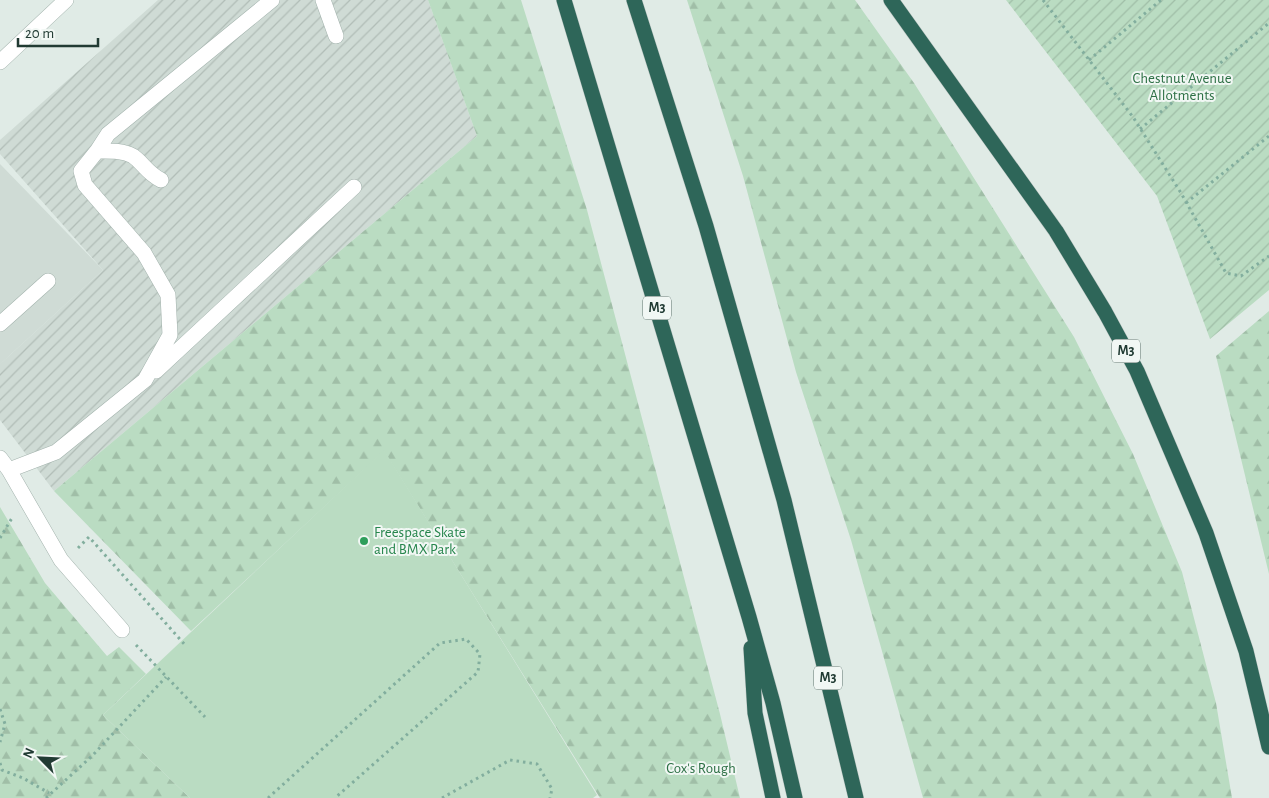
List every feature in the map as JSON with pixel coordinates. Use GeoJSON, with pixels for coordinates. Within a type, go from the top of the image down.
{"type":"FeatureCollection","features":[{"type":"Feature","properties":{"kind":"highway","name":"M3"},"geometry":{"type":"LineString","coordinates":[[564,0],[749,617],[773,703],[795,798]]}},
{"type":"Feature","properties":{"kind":"highway","name":"M3"},"geometry":{"type":"LineString","coordinates":[[634,0],[706,226],[784,500],[856,798]]}},
{"type":"Feature","properties":{"kind":"highway","name":"M3"},"geometry":{"type":"LineString","coordinates":[[891,0],[1056,231],[1105,312],[1137,371],[1206,533],[1246,651],[1269,748]]}},
{"type":"Feature","properties":{"kind":"highway","name":"M3"},"geometry":{"type":"LineString","coordinates":[[749,617],[755,713],[773,798]]}},
{"type":"Feature","properties":{"kind":"lane"},"geometry":{"type":"LineString","coordinates":[[0,62],[66,0]]}},
{"type":"Feature","properties":{"kind":"lane"},"geometry":{"type":"LineString","coordinates":[[145,380],[170,335],[168,295],[144,253],[85,185],[82,171],[108,134],[272,0]]}},
{"type":"Feature","properties":{"kind":"lane"},"geometry":{"type":"LineString","coordinates":[[322,0],[336,36]]}},
{"type":"Feature","properties":{"kind":"lane"},"geometry":{"type":"LineString","coordinates":[[97,151],[122,152],[134,157],[149,174],[161,180]]}},
{"type":"Feature","properties":{"kind":"lane"},"geometry":{"type":"LineString","coordinates":[[122,630],[61,560],[5,464],[56,452],[145,380],[354,187]]}},
{"type":"Feature","properties":{"kind":"lane"},"geometry":{"type":"LineString","coordinates":[[0,324],[48,281]]}},
{"type":"Feature","properties":{"kind":"path"},"geometry":{"type":"LineString","coordinates":[[1043,0],[1140,128],[1226,273],[1241,276],[1269,256]]}},
{"type":"Feature","properties":{"kind":"path"},"geometry":{"type":"LineString","coordinates":[[1089,60],[1161,0]]}},
{"type":"Feature","properties":{"kind":"path"},"geometry":{"type":"LineString","coordinates":[[1140,128],[1269,23]]}},
{"type":"Feature","properties":{"kind":"path"},"geometry":{"type":"LineString","coordinates":[[1186,203],[1269,136]]}},
{"type":"Feature","properties":{"kind":"path"},"geometry":{"type":"LineString","coordinates":[[0,538],[15,513]]}},
{"type":"Feature","properties":{"kind":"path"},"geometry":{"type":"LineString","coordinates":[[61,560],[89,537],[186,646]]}},
{"type":"Feature","properties":{"kind":"path"},"geometry":{"type":"LineString","coordinates":[[122,630],[205,717]]}},
{"type":"Feature","properties":{"kind":"path"},"geometry":{"type":"LineString","coordinates":[[268,798],[440,644],[466,639],[480,654],[478,672],[335,798]]}},
{"type":"Feature","properties":{"kind":"path"},"geometry":{"type":"LineString","coordinates":[[46,798],[49,793],[92,756],[166,677]]}},
{"type":"Feature","properties":{"kind":"path"},"geometry":{"type":"LineString","coordinates":[[0,709],[5,724],[0,742]]}},
{"type":"Feature","properties":{"kind":"path"},"geometry":{"type":"LineString","coordinates":[[442,798],[510,760],[537,764],[552,790],[550,798]]}},
{"type":"Feature","properties":{"kind":"path"},"geometry":{"type":"LineString","coordinates":[[0,763],[2,770],[23,778],[49,793]]}},
{"type":"Feature","properties":{"kind":"shaded area"},"geometry":{"type":"Polygon","coordinates":[[[158,0],[428,0],[477,136],[54,491],[0,420],[0,364],[103,270],[0,154],[0,140],[158,0]]]}},
{"type":"Feature","properties":{"kind":"shaded area"},"geometry":{"type":"Polygon","coordinates":[[[0,164],[103,270],[0,364],[0,164]]]}},
{"type":"Feature","properties":{"kind":"green space","name":"Cox's Rough"},"geometry":{"type":"Polygon","coordinates":[[[428,0],[521,0],[587,210],[720,714],[740,798],[600,798],[384,451],[191,631],[54,491],[477,136],[428,0]]]}},
{"type":"Feature","properties":{"kind":"green space"},"geometry":{"type":"Polygon","coordinates":[[[687,0],[855,0],[914,83],[1074,337],[1133,454],[1182,572],[1216,703],[1232,798],[923,798],[851,540],[796,372],[743,176],[687,0]]]}},
{"type":"Feature","properties":{"kind":"green space","name":"Chestnut Avenue Allotments"},"geometry":{"type":"Polygon","coordinates":[[[1006,0],[1269,0],[1269,290],[1210,339],[1157,196],[1006,0]]]}},
{"type":"Feature","properties":{"kind":"green space"},"geometry":{"type":"Polygon","coordinates":[[[1269,311],[1269,574],[1216,356],[1269,311]]]}},
{"type":"Feature","properties":{"kind":"green space","name":"Freespace Skate and BMX Park"},"geometry":{"type":"Polygon","coordinates":[[[384,450],[597,795],[593,798],[190,798],[103,715],[384,450]]]}},
{"type":"Feature","properties":{"kind":"green space"},"geometry":{"type":"Polygon","coordinates":[[[0,507],[45,583],[107,656],[119,647],[146,674],[103,715],[190,798],[0,798],[0,507]]]}},
{"type":"Feature","properties":{"kind":"place","name":"Freespace Skate and BMX Park"},"geometry":{"type":"Point","coordinates":[364,541]}}]}
